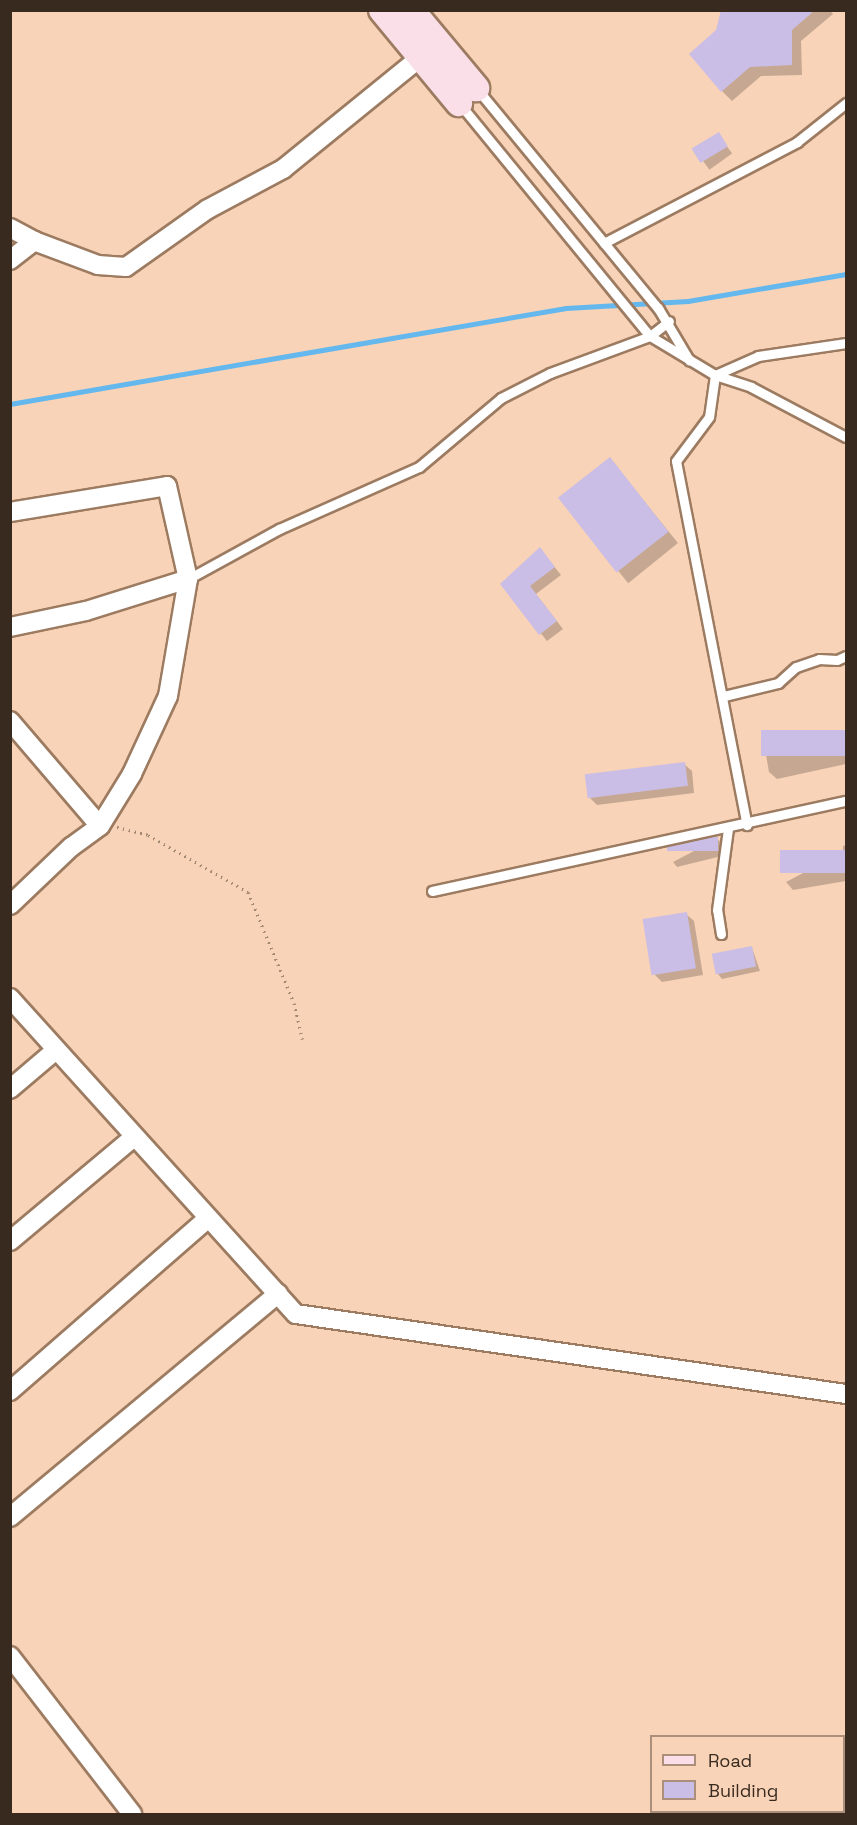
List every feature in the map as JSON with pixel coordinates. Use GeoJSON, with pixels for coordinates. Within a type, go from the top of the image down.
{"type":"FeatureCollection","features":[{"type":"Feature","properties":{"kind":"street"},"geometry":{"type":"LineString","coordinates":[[382,10],[421,57],[468,96]]}},
{"type":"Feature","properties":{"kind":"street"},"geometry":{"type":"LineString","coordinates":[[411,10],[468,96]]}},
{"type":"Feature","properties":{"kind":"street"},"geometry":{"type":"LineString","coordinates":[[10,228],[34,241],[98,265],[126,267],[208,209],[283,169],[421,57]]}},
{"type":"Feature","properties":{"kind":"street"},"geometry":{"type":"LineString","coordinates":[[10,260],[34,241]]}},
{"type":"Feature","properties":{"kind":"street"},"geometry":{"type":"LineString","coordinates":[[10,512],[167,486],[188,579],[168,696],[132,774],[100,826],[71,847],[10,905]]}},
{"type":"Feature","properties":{"kind":"street"},"geometry":{"type":"LineString","coordinates":[[10,627],[86,611],[188,579]]}},
{"type":"Feature","properties":{"kind":"street"},"geometry":{"type":"LineString","coordinates":[[10,721],[100,826]]}},
{"type":"Feature","properties":{"kind":"street"},"geometry":{"type":"LineString","coordinates":[[10,998],[296,1314],[846,1394]]}},
{"type":"Feature","properties":{"kind":"street"},"geometry":{"type":"LineString","coordinates":[[10,1089],[56,1050]]}},
{"type":"Feature","properties":{"kind":"street"},"geometry":{"type":"LineString","coordinates":[[10,1241],[134,1137]]}},
{"type":"Feature","properties":{"kind":"street"},"geometry":{"type":"LineString","coordinates":[[10,1391],[208,1218]]}},
{"type":"Feature","properties":{"kind":"street"},"geometry":{"type":"LineString","coordinates":[[10,1517],[278,1294]]}},
{"type":"Feature","properties":{"kind":"street"},"geometry":{"type":"LineString","coordinates":[[10,1656],[132,1815]]}},
{"type":"Feature","properties":{"kind":"lane"},"geometry":{"type":"LineString","coordinates":[[468,96],[628,271],[669,321],[690,362]]}},
{"type":"Feature","properties":{"kind":"lane"},"geometry":{"type":"LineString","coordinates":[[468,96],[599,277],[650,336],[715,375],[751,387],[846,437]]}},
{"type":"Feature","properties":{"kind":"lane"},"geometry":{"type":"LineString","coordinates":[[604,243],[797,142],[846,103]]}},
{"type":"Feature","properties":{"kind":"lane"},"geometry":{"type":"LineString","coordinates":[[188,579],[279,529],[419,466],[501,398],[550,373],[650,336],[669,321]]}},
{"type":"Feature","properties":{"kind":"lane"},"geometry":{"type":"LineString","coordinates":[[715,375],[758,356],[846,343]]}},
{"type":"Feature","properties":{"kind":"lane"},"geometry":{"type":"LineString","coordinates":[[715,375],[709,417],[676,461],[724,696],[747,825]]}},
{"type":"Feature","properties":{"kind":"lane"},"geometry":{"type":"LineString","coordinates":[[724,696],[778,682],[796,667],[819,658],[837,660],[846,656]]}},
{"type":"Feature","properties":{"kind":"lane"},"geometry":{"type":"LineString","coordinates":[[432,891],[747,825],[846,801]]}},
{"type":"Feature","properties":{"kind":"lane"},"geometry":{"type":"LineString","coordinates":[[721,934],[717,910],[728,829]]}},
{"type":"Feature","properties":{"kind":"path"},"geometry":{"type":"LineString","coordinates":[[100,826],[130,828],[248,892],[294,1004],[302,1039]]}},
{"type":"Feature","properties":{"kind":"building"},"geometry":{"type":"Polygon","coordinates":[[[721,10],[815,10],[792,30],[792,65],[750,67],[721,92],[689,54],[716,30],[721,10]]]}},
{"type":"Feature","properties":{"kind":"building"},"geometry":{"type":"Polygon","coordinates":[[[719,132],[728,147],[700,163],[692,148],[719,132]]]}},
{"type":"Feature","properties":{"kind":"building"},"geometry":{"type":"Polygon","coordinates":[[[610,457],[668,532],[616,572],[558,498],[610,457]]]}},
{"type":"Feature","properties":{"kind":"building"},"geometry":{"type":"Polygon","coordinates":[[[540,547],[555,567],[530,586],[557,621],[539,635],[500,584],[540,547]]]}},
{"type":"Feature","properties":{"kind":"building"},"geometry":{"type":"Polygon","coordinates":[[[761,730],[846,730],[846,756],[761,756],[761,730]]]}},
{"type":"Feature","properties":{"kind":"building"},"geometry":{"type":"Polygon","coordinates":[[[685,762],[688,786],[588,798],[585,774],[685,762]]]}},
{"type":"Feature","properties":{"kind":"building"},"geometry":{"type":"Polygon","coordinates":[[[667,837],[718,837],[718,851],[667,851],[667,837]]]}},
{"type":"Feature","properties":{"kind":"building"},"geometry":{"type":"Polygon","coordinates":[[[780,850],[846,850],[846,873],[780,873],[780,850]]]}},
{"type":"Feature","properties":{"kind":"building"},"geometry":{"type":"Polygon","coordinates":[[[687,912],[696,968],[651,975],[643,919],[687,912]]]}},
{"type":"Feature","properties":{"kind":"building"},"geometry":{"type":"Polygon","coordinates":[[[752,946],[756,967],[716,974],[712,954],[752,946]]]}},
{"type":"Feature","properties":{"kind":"waterway"},"geometry":{"type":"LineString","coordinates":[[10,404],[566,308],[688,301],[846,274]]}}]}
